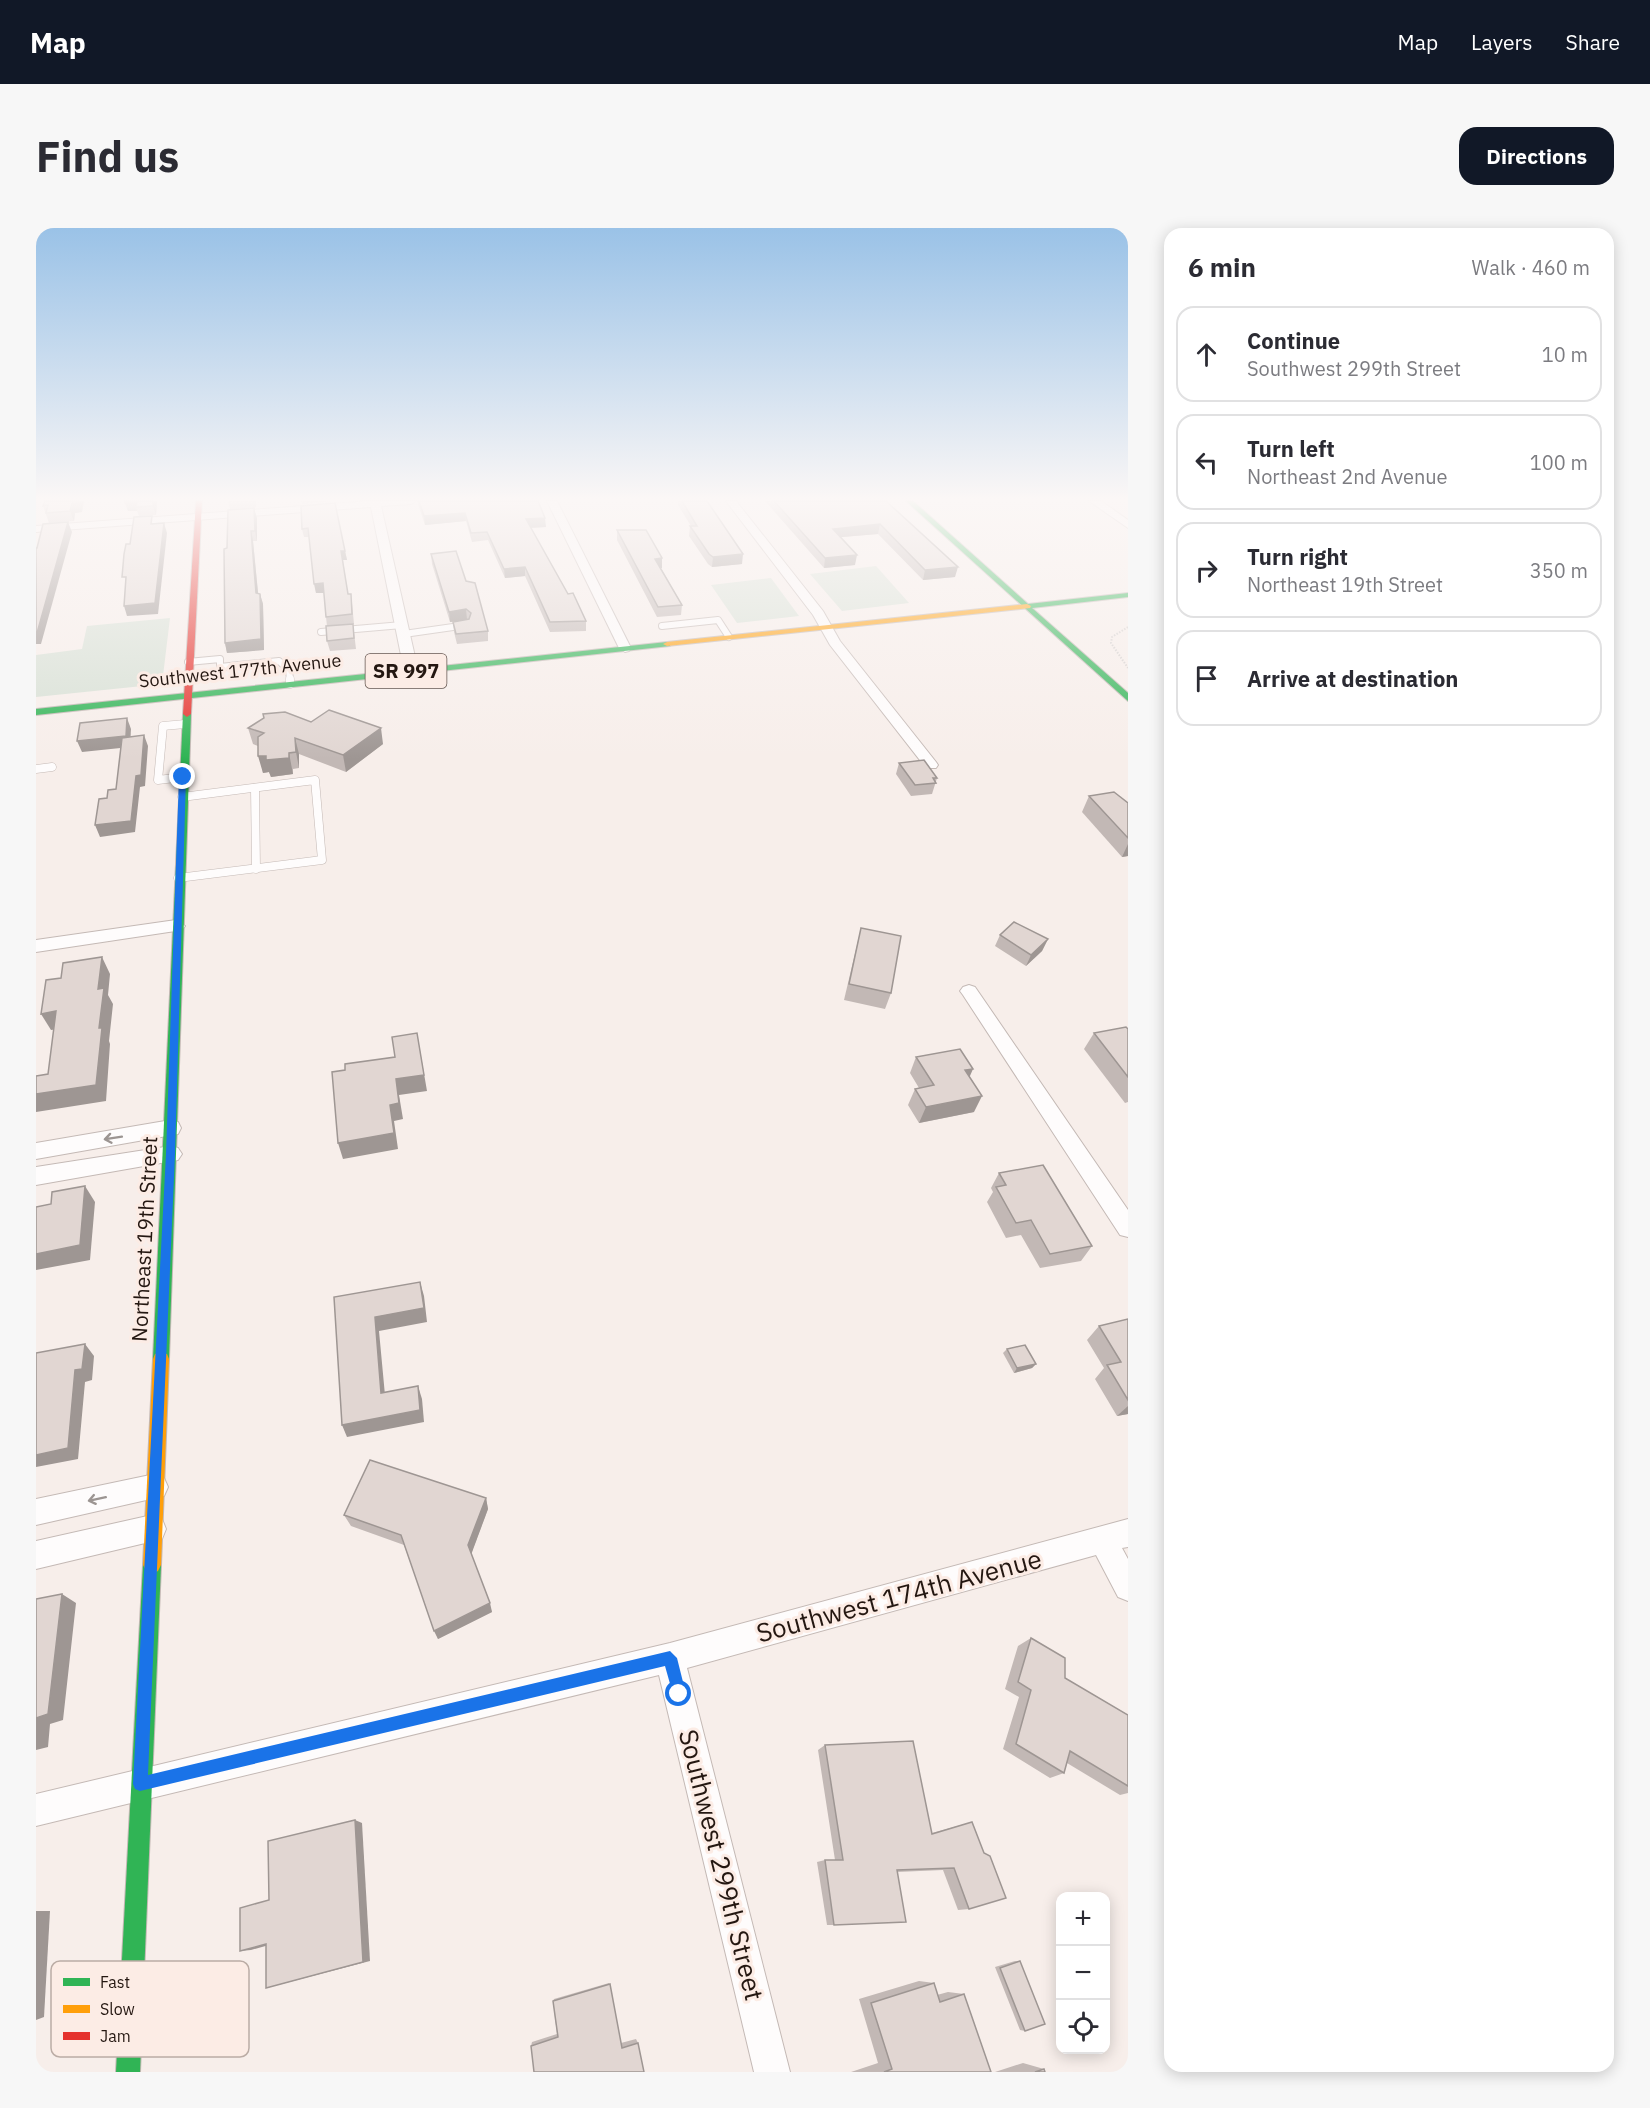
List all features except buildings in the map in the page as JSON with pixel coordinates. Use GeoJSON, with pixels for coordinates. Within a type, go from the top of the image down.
{"type":"FeatureCollection","features":[{"type":"Feature","properties":{"kind":"main road","name":"Northeast 19th Street"},"geometry":{"type":"LineString","coordinates":[[133,1961],[171,1154],[176,926],[193,587]]}},
{"type":"Feature","properties":{"kind":"main road"},"geometry":{"type":"LineString","coordinates":[[1004,587],[1128,698]]}},
{"type":"Feature","properties":{"kind":"main road","name":"Southwest 177th Avenue"},"geometry":{"type":"LineString","coordinates":[[36,712],[411,670],[1128,595]]}},
{"type":"Feature","properties":{"kind":"main road","name":"Northeast 19th Street"},"geometry":{"type":"LineString","coordinates":[[128,2072],[129,2057]]}},
{"type":"Feature","properties":{"kind":"street"},"geometry":{"type":"LineString","coordinates":[[394,587],[411,670]]}},
{"type":"Feature","properties":{"kind":"street"},"geometry":{"type":"LineString","coordinates":[[595,587],[625,648]]}},
{"type":"Feature","properties":{"kind":"street"},"geometry":{"type":"LineString","coordinates":[[798,587],[819,614],[834,642],[931,765]]}},
{"type":"Feature","properties":{"kind":"street"},"geometry":{"type":"LineString","coordinates":[[36,946],[176,926]]}},
{"type":"Feature","properties":{"kind":"street"},"geometry":{"type":"LineString","coordinates":[[969,991],[1128,1228]]}},
{"type":"Feature","properties":{"kind":"street"},"geometry":{"type":"LineString","coordinates":[[36,1151],[171,1128]]}},
{"type":"Feature","properties":{"kind":"street"},"geometry":{"type":"LineString","coordinates":[[36,1176],[171,1154]]}},
{"type":"Feature","properties":{"kind":"street"},"geometry":{"type":"LineString","coordinates":[[36,1512],[155,1487]]}},
{"type":"Feature","properties":{"kind":"street"},"geometry":{"type":"LineString","coordinates":[[36,1555],[152,1529]]}},
{"type":"Feature","properties":{"kind":"street"},"geometry":{"type":"LineString","coordinates":[[1116,1537],[1128,1587]]}},
{"type":"Feature","properties":{"kind":"street","name":"Southwest 174th Avenue"},"geometry":{"type":"LineString","coordinates":[[36,1810],[670,1658],[1116,1537]]}},
{"type":"Feature","properties":{"kind":"street","name":"Southwest 299th Street"},"geometry":{"type":"LineString","coordinates":[[670,1658],[772,2072]]}},
{"type":"Feature","properties":{"kind":"lane"},"geometry":{"type":"LineString","coordinates":[[662,626],[718,620],[729,637]]}},
{"type":"Feature","properties":{"kind":"lane"},"geometry":{"type":"LineString","coordinates":[[321,632],[468,626]]}},
{"type":"Feature","properties":{"kind":"lane"},"geometry":{"type":"LineString","coordinates":[[188,662],[220,659],[220,667],[279,661],[289,670],[290,684]]}},
{"type":"Feature","properties":{"kind":"lane"},"geometry":{"type":"LineString","coordinates":[[183,777],[158,780],[163,726],[185,724]]}},
{"type":"Feature","properties":{"kind":"lane"},"geometry":{"type":"LineString","coordinates":[[36,769],[52,767]]}},
{"type":"Feature","properties":{"kind":"lane"},"geometry":{"type":"LineString","coordinates":[[178,878],[322,860],[315,780],[182,796]]}},
{"type":"Feature","properties":{"kind":"lane"},"geometry":{"type":"LineString","coordinates":[[255,788],[256,869]]}},
{"type":"Feature","properties":{"kind":"path"},"geometry":{"type":"LineString","coordinates":[[1128,627],[1112,637],[1111,643],[1128,668]]}},
{"type":"Feature","properties":{"kind":"shaded area"},"geometry":{"type":"Polygon","coordinates":[[[712,587],[778,587],[799,616],[737,623],[712,587]]]}},
{"type":"Feature","properties":{"kind":"shaded area"},"geometry":{"type":"Polygon","coordinates":[[[821,587],[895,587],[909,603],[842,611],[821,587]]]}},
{"type":"Feature","properties":{"kind":"shaded area"},"geometry":{"type":"Polygon","coordinates":[[[170,618],[162,684],[36,697],[36,655],[82,649],[87,626],[170,618]]]}},
{"type":"Feature","properties":{"kind":"traffic: fast"},"geometry":{"type":"LineString","coordinates":[[1005,587],[1128,698]]}},
{"type":"Feature","properties":{"kind":"traffic: fast"},"geometry":{"type":"LineString","coordinates":[[1027,606],[1128,595]]}},
{"type":"Feature","properties":{"kind":"traffic: fast"},"geometry":{"type":"LineString","coordinates":[[36,712],[667,644]]}},
{"type":"Feature","properties":{"kind":"traffic: fast"},"geometry":{"type":"LineString","coordinates":[[161,1359],[187,714]]}},
{"type":"Feature","properties":{"kind":"traffic: fast"},"geometry":{"type":"LineString","coordinates":[[133,1961],[152,1565]]}},
{"type":"Feature","properties":{"kind":"traffic: fast"},"geometry":{"type":"LineString","coordinates":[[128,2072],[129,2057]]}},
{"type":"Feature","properties":{"kind":"traffic: slow"},"geometry":{"type":"LineString","coordinates":[[667,644],[1027,606]]}},
{"type":"Feature","properties":{"kind":"traffic: slow"},"geometry":{"type":"LineString","coordinates":[[152,1565],[161,1359]]}},
{"type":"Feature","properties":{"kind":"traffic: jam"},"geometry":{"type":"LineString","coordinates":[[187,714],[194,587]]}},
{"type":"Feature","properties":{"kind":"route"},"geometry":{"type":"LineString","coordinates":[[183,777],[176,926],[171,1154],[140,1784],[670,1658],[679,1694]]}}]}
